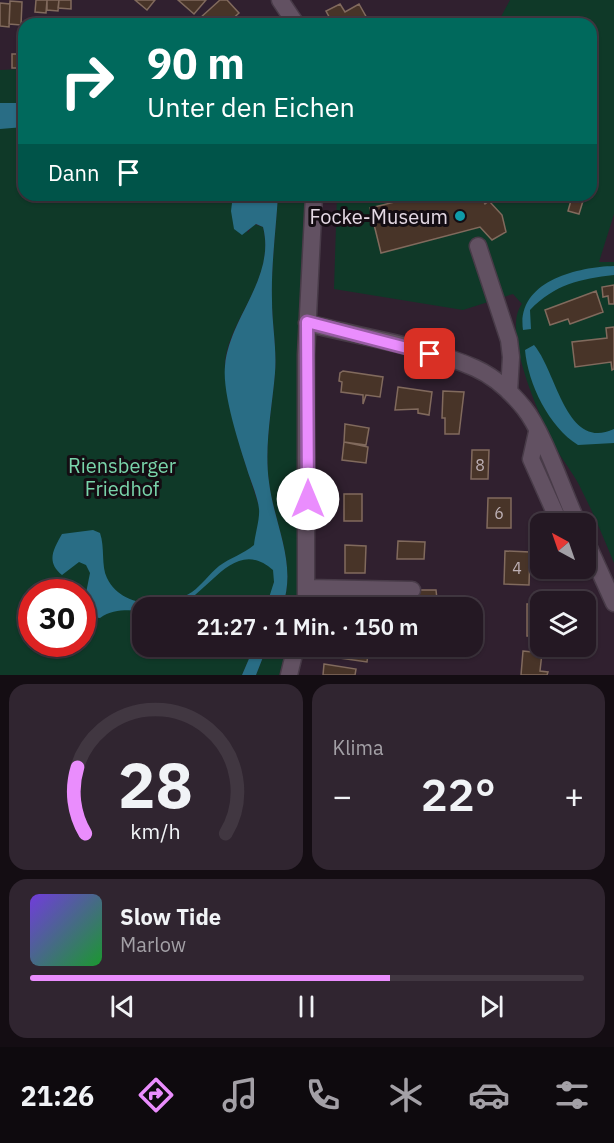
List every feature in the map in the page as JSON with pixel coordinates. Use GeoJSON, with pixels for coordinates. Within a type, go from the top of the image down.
{"type":"FeatureCollection","features":[{"type":"Feature","properties":{"kind":"street"},"geometry":{"type":"LineString","coordinates":[[280,0],[292,18]]}},
{"type":"Feature","properties":{"kind":"street"},"geometry":{"type":"LineString","coordinates":[[307,597],[307,322],[314,201]]}},
{"type":"Feature","properties":{"kind":"street"},"geometry":{"type":"LineString","coordinates":[[478,246],[509,340],[512,357],[509,392]]}},
{"type":"Feature","properties":{"kind":"street"},"geometry":{"type":"LineString","coordinates":[[307,322],[448,358],[477,369],[509,392],[524,409],[537,432],[573,513]]}},
{"type":"Feature","properties":{"kind":"street"},"geometry":{"type":"LineString","coordinates":[[537,432],[531,459],[555,513]]}},
{"type":"Feature","properties":{"kind":"street"},"geometry":{"type":"LineString","coordinates":[[596,563],[614,603]]}},
{"type":"Feature","properties":{"kind":"street"},"geometry":{"type":"LineString","coordinates":[[596,572],[601,574]]}},
{"type":"Feature","properties":{"kind":"street"},"geometry":{"type":"LineString","coordinates":[[308,588],[412,590]]}},
{"type":"Feature","properties":{"kind":"street"},"geometry":{"type":"LineString","coordinates":[[289,675],[294,657]]}},
{"type":"Feature","properties":{"kind":"green space"},"geometry":{"type":"Polygon","coordinates":[[[510,0],[614,0],[614,214],[599,262],[614,262],[614,563],[596,521],[596,513],[592,513],[577,481],[558,452],[534,400],[526,378],[516,335],[517,317],[522,304],[513,294],[463,310],[334,289],[337,201],[597,201],[597,18],[500,18],[510,0]]]}},
{"type":"Feature","properties":{"kind":"green space","name":"Riensberger Friedhof"},"geometry":{"type":"Polygon","coordinates":[[[18,69],[18,201],[235,201],[248,233],[253,224],[263,227],[265,247],[263,266],[232,336],[226,354],[225,371],[233,420],[271,551],[274,571],[272,591],[270,597],[132,597],[132,657],[250,657],[242,675],[0,675],[0,70],[18,69]]]}},
{"type":"Feature","properties":{"kind":"green space"},"geometry":{"type":"Polygon","coordinates":[[[278,201],[305,201],[297,354],[298,597],[285,597],[286,560],[269,482],[268,441],[275,373],[272,287],[278,201]]]}},
{"type":"Feature","properties":{"kind":"green space"},"geometry":{"type":"Polygon","coordinates":[[[263,657],[285,657],[279,675],[256,675],[263,657]]]}},
{"type":"Feature","properties":{"kind":"water"},"geometry":{"type":"Polygon","coordinates":[[[0,103],[18,103],[18,128],[0,129],[0,103]]]}},
{"type":"Feature","properties":{"kind":"water"},"geometry":{"type":"Polygon","coordinates":[[[232,201],[278,201],[272,287],[275,364],[267,455],[269,482],[286,560],[284,597],[269,597],[274,582],[273,570],[259,561],[246,559],[233,563],[192,597],[184,597],[196,589],[219,566],[254,545],[259,517],[255,493],[229,407],[225,366],[234,331],[258,281],[265,246],[263,227],[256,224],[242,235],[234,229],[231,211],[232,201]]]}},
{"type":"Feature","properties":{"kind":"water"},"geometry":{"type":"Polygon","coordinates":[[[614,266],[614,275],[569,284],[539,301],[530,310],[531,329],[523,330],[523,314],[529,300],[539,289],[567,274],[614,266]]]}},
{"type":"Feature","properties":{"kind":"water"},"geometry":{"type":"Polygon","coordinates":[[[534,345],[574,420],[584,429],[598,433],[614,429],[614,443],[578,445],[549,416],[535,390],[527,363],[525,350],[534,345]]]}},
{"type":"Feature","properties":{"kind":"water"},"geometry":{"type":"Polygon","coordinates":[[[93,530],[100,533],[107,578],[123,596],[132,600],[132,610],[96,618],[96,579],[89,579],[90,573],[86,565],[79,562],[62,575],[54,565],[54,551],[62,534],[93,530]]]}},
{"type":"Feature","properties":{"kind":"water"},"geometry":{"type":"Polygon","coordinates":[[[250,657],[263,657],[256,675],[242,675],[250,657]]]}},
{"type":"Feature","properties":{"kind":"building"},"geometry":{"type":"Polygon","coordinates":[[[36,0],[47,0],[46,13],[35,12],[36,0]]]}},
{"type":"Feature","properties":{"kind":"building"},"geometry":{"type":"Polygon","coordinates":[[[47,0],[59,0],[58,11],[47,10],[47,0]]]}},
{"type":"Feature","properties":{"kind":"building"},"geometry":{"type":"Polygon","coordinates":[[[59,0],[71,0],[71,9],[58,8],[59,0]]]}},
{"type":"Feature","properties":{"kind":"building"},"geometry":{"type":"Polygon","coordinates":[[[135,0],[155,0],[147,10],[135,0]]]}},
{"type":"Feature","properties":{"kind":"building"},"geometry":{"type":"Polygon","coordinates":[[[178,0],[206,0],[194,14],[178,0]]]}},
{"type":"Feature","properties":{"kind":"building"},"geometry":{"type":"Polygon","coordinates":[[[220,0],[227,0],[239,13],[233,18],[200,18],[220,0]]]}},
{"type":"Feature","properties":{"kind":"building"},"geometry":{"type":"Polygon","coordinates":[[[10,1],[22,2],[21,18],[18,18],[18,25],[9,24],[10,1]]]}},
{"type":"Feature","properties":{"kind":"building"},"geometry":{"type":"Polygon","coordinates":[[[0,3],[10,4],[9,27],[0,26],[0,3]]]}},
{"type":"Feature","properties":{"kind":"building"},"geometry":{"type":"Polygon","coordinates":[[[340,4],[345,12],[359,4],[367,18],[330,18],[326,11],[340,4]]]}},
{"type":"Feature","properties":{"kind":"building"},"geometry":{"type":"Polygon","coordinates":[[[12,54],[18,54],[18,68],[12,68],[12,54]]]}},
{"type":"Feature","properties":{"kind":"building"},"geometry":{"type":"Polygon","coordinates":[[[399,201],[483,201],[485,204],[489,201],[502,215],[506,232],[492,240],[480,227],[381,253],[370,208],[399,201]]]}},
{"type":"Feature","properties":{"kind":"building"},"geometry":{"type":"Polygon","coordinates":[[[571,201],[583,201],[579,214],[568,211],[571,201]]]}},
{"type":"Feature","properties":{"kind":"building"},"geometry":{"type":"Polygon","coordinates":[[[614,285],[614,304],[609,304],[608,296],[603,297],[602,287],[614,285]]]}},
{"type":"Feature","properties":{"kind":"building"},"geometry":{"type":"Polygon","coordinates":[[[596,291],[603,312],[570,324],[568,319],[550,325],[545,310],[596,291]]]}},
{"type":"Feature","properties":{"kind":"building"},"geometry":{"type":"Polygon","coordinates":[[[614,327],[614,369],[612,370],[611,362],[575,367],[572,342],[607,338],[606,328],[614,327]]]}},
{"type":"Feature","properties":{"kind":"building"},"geometry":{"type":"Polygon","coordinates":[[[343,371],[383,377],[380,397],[366,395],[363,404],[363,395],[341,392],[342,382],[339,381],[340,373],[343,371]]]}},
{"type":"Feature","properties":{"kind":"building"},"geometry":{"type":"Polygon","coordinates":[[[398,387],[432,392],[429,415],[418,413],[418,409],[395,410],[398,387]]]}},
{"type":"Feature","properties":{"kind":"building"},"geometry":{"type":"Polygon","coordinates":[[[443,391],[464,392],[459,434],[445,434],[445,418],[442,418],[443,391]]]}},
{"type":"Feature","properties":{"kind":"building"},"geometry":{"type":"Polygon","coordinates":[[[345,424],[369,428],[366,445],[344,442],[345,424]]]}},
{"type":"Feature","properties":{"kind":"building"},"geometry":{"type":"Polygon","coordinates":[[[344,442],[368,447],[366,463],[342,460],[344,442]]]}},
{"type":"Feature","properties":{"kind":"building"},"geometry":{"type":"Polygon","coordinates":[[[472,450],[489,450],[488,479],[471,479],[472,450]]]}},
{"type":"Feature","properties":{"kind":"building"},"geometry":{"type":"Polygon","coordinates":[[[344,494],[362,494],[362,521],[344,521],[344,494]]]}},
{"type":"Feature","properties":{"kind":"building"},"geometry":{"type":"Polygon","coordinates":[[[488,498],[511,498],[511,528],[487,528],[488,498]]]}},
{"type":"Feature","properties":{"kind":"building"},"geometry":{"type":"Polygon","coordinates":[[[398,541],[425,542],[424,559],[397,559],[398,541]]]}},
{"type":"Feature","properties":{"kind":"building"},"geometry":{"type":"Polygon","coordinates":[[[345,545],[366,546],[365,573],[345,573],[345,545]]]}},
{"type":"Feature","properties":{"kind":"building"},"geometry":{"type":"Polygon","coordinates":[[[505,551],[530,552],[529,585],[504,584],[505,551]]]}},
{"type":"Feature","properties":{"kind":"building"},"geometry":{"type":"Polygon","coordinates":[[[418,590],[436,590],[437,597],[417,597],[418,590]]]}},
{"type":"Feature","properties":{"kind":"building"},"geometry":{"type":"Polygon","coordinates":[[[343,592],[374,594],[374,597],[343,597],[343,592]]]}},
{"type":"Feature","properties":{"kind":"building"},"geometry":{"type":"Polygon","coordinates":[[[527,604],[530,604],[530,636],[527,636],[527,604]]]}},
{"type":"Feature","properties":{"kind":"building"},"geometry":{"type":"Polygon","coordinates":[[[523,651],[530,652],[530,657],[542,657],[540,671],[548,672],[547,675],[521,675],[523,651]]]}},
{"type":"Feature","properties":{"kind":"building"},"geometry":{"type":"Polygon","coordinates":[[[333,657],[368,657],[367,662],[333,657]]]}},
{"type":"Feature","properties":{"kind":"building"},"geometry":{"type":"Polygon","coordinates":[[[324,664],[356,669],[355,675],[323,675],[324,664]]]}},
{"type":"Feature","properties":{"kind":"place","name":"Focke-Museum"},"geometry":{"type":"Point","coordinates":[460,216]}},
{"type":"Feature","properties":{"kind":"route"},"geometry":{"type":"LineString","coordinates":[[308,499],[307,322],[430,354]]}}]}
